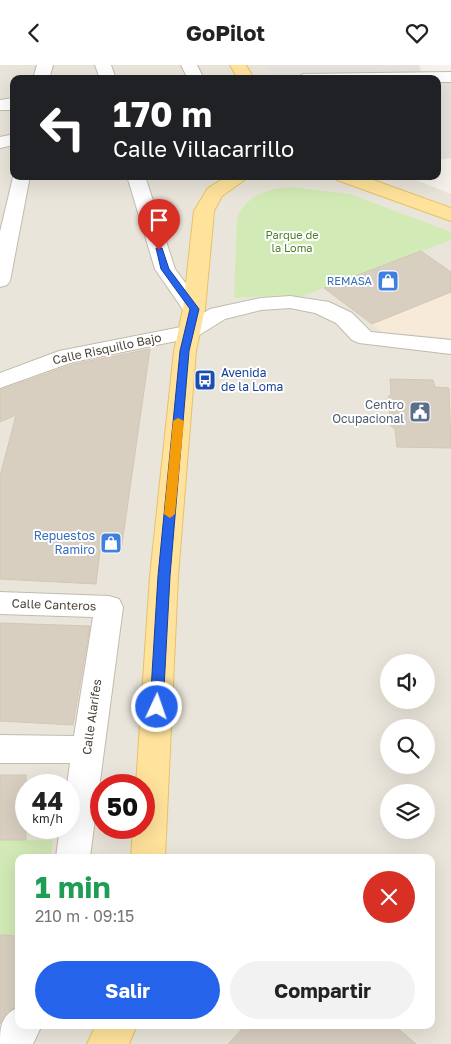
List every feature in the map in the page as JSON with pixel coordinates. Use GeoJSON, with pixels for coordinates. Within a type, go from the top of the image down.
{"type":"FeatureCollection","features":[{"type":"Feature","properties":{"kind":"main road"},"geometry":{"type":"LineString","coordinates":[[148,854],[164,576],[204,211],[215,192],[234,180]]}},
{"type":"Feature","properties":{"kind":"main road"},"geometry":{"type":"LineString","coordinates":[[364,180],[451,215]]}},
{"type":"Feature","properties":{"kind":"main road"},"geometry":{"type":"LineString","coordinates":[[107,1044],[116,1029]]}},
{"type":"Feature","properties":{"kind":"street"},"geometry":{"type":"LineString","coordinates":[[0,281],[20,180]]}},
{"type":"Feature","properties":{"kind":"street"},"geometry":{"type":"LineString","coordinates":[[137,180],[165,269],[191,321]]}},
{"type":"Feature","properties":{"kind":"street","name":"Calle Risquillo Bajo"},"geometry":{"type":"LineString","coordinates":[[0,381],[67,356],[231,309],[290,302],[314,305],[344,318],[360,335],[366,338],[451,347]]}},
{"type":"Feature","properties":{"kind":"street","name":"Calle Canteros"},"geometry":{"type":"LineString","coordinates":[[0,603],[108,607]]}},
{"type":"Feature","properties":{"kind":"street","name":"Calle Alarifes"},"geometry":{"type":"LineString","coordinates":[[73,854],[108,607]]}},
{"type":"Feature","properties":{"kind":"street"},"geometry":{"type":"LineString","coordinates":[[0,749],[87,750]]}},
{"type":"Feature","properties":{"kind":"street"},"geometry":{"type":"LineString","coordinates":[[9,1044],[20,1029]]}},
{"type":"Feature","properties":{"kind":"shaded area"},"geometry":{"type":"Polygon","coordinates":[[[0,65],[265,65],[271,75],[10,75],[10,180],[416,180],[451,194],[451,1044],[0,1044],[0,65]]]}},
{"type":"Feature","properties":{"kind":"shaded area"},"geometry":{"type":"Polygon","coordinates":[[[265,65],[419,65],[422,74],[372,75],[270,75],[265,65]]]}},
{"type":"Feature","properties":{"kind":"shaded area"},"geometry":{"type":"Polygon","coordinates":[[[441,80],[451,80],[451,158],[441,160],[441,80]]]}},
{"type":"Feature","properties":{"kind":"shaded area"},"geometry":{"type":"Polygon","coordinates":[[[451,274],[451,338],[382,332],[356,312],[451,274]]]}},
{"type":"Feature","properties":{"kind":"green space","name":"Parque de la Loma"},"geometry":{"type":"Polygon","coordinates":[[[289,187],[350,194],[451,232],[451,240],[300,297],[284,295],[234,298],[237,219],[245,205],[257,195],[289,187]]]}},
{"type":"Feature","properties":{"kind":"green space"},"geometry":{"type":"Polygon","coordinates":[[[0,840],[53,840],[51,854],[15,854],[15,936],[0,935],[0,840]]]}},
{"type":"Feature","properties":{"kind":"building","name":"REMASA"},"geometry":{"type":"Polygon","coordinates":[[[421,251],[451,272],[451,292],[372,324],[324,288],[421,251]]]}},
{"type":"Feature","properties":{"kind":"building"},"geometry":{"type":"Polygon","coordinates":[[[150,349],[121,551],[100,550],[96,584],[0,579],[0,476],[16,415],[0,422],[0,390],[74,364],[150,349]]]}},
{"type":"Feature","properties":{"kind":"building","name":"Centro Ocupacional"},"geometry":{"type":"Polygon","coordinates":[[[390,379],[433,380],[435,387],[449,388],[451,448],[397,447],[395,429],[391,426],[388,397],[391,394],[390,379]]]}},
{"type":"Feature","properties":{"kind":"building"},"geometry":{"type":"Polygon","coordinates":[[[0,623],[90,626],[73,725],[0,721],[0,623]]]}},
{"type":"Feature","properties":{"kind":"building"},"geometry":{"type":"Polygon","coordinates":[[[0,775],[15,775],[15,839],[26,840],[0,840],[0,775]]]}},
{"type":"Feature","properties":{"kind":"building"},"geometry":{"type":"Polygon","coordinates":[[[0,935],[15,936],[15,1007],[7,1012],[0,1024],[0,935]]]}},
{"type":"Feature","properties":{"kind":"building"},"geometry":{"type":"Polygon","coordinates":[[[242,1029],[399,1029],[416,1044],[228,1044],[242,1029]]]}},
{"type":"Feature","properties":{"kind":"slow traffic"},"geometry":{"type":"LineString","coordinates":[[170,514],[178,421]]}},
{"type":"Feature","properties":{"kind":"place","name":"REMASA"},"geometry":{"type":"Point","coordinates":[388,281]}},
{"type":"Feature","properties":{"kind":"place","name":"Avenida de la Loma"},"geometry":{"type":"Point","coordinates":[205,380]}},
{"type":"Feature","properties":{"kind":"place","name":"Centro Ocupacional"},"geometry":{"type":"Point","coordinates":[420,412]}},
{"type":"Feature","properties":{"kind":"place","name":"Repuestos Ramiro"},"geometry":{"type":"Point","coordinates":[111,543]}},
{"type":"Feature","properties":{"kind":"route"},"geometry":{"type":"LineString","coordinates":[[157,707],[164,576],[185,351],[194,309],[165,269],[159,250]]}}]}
